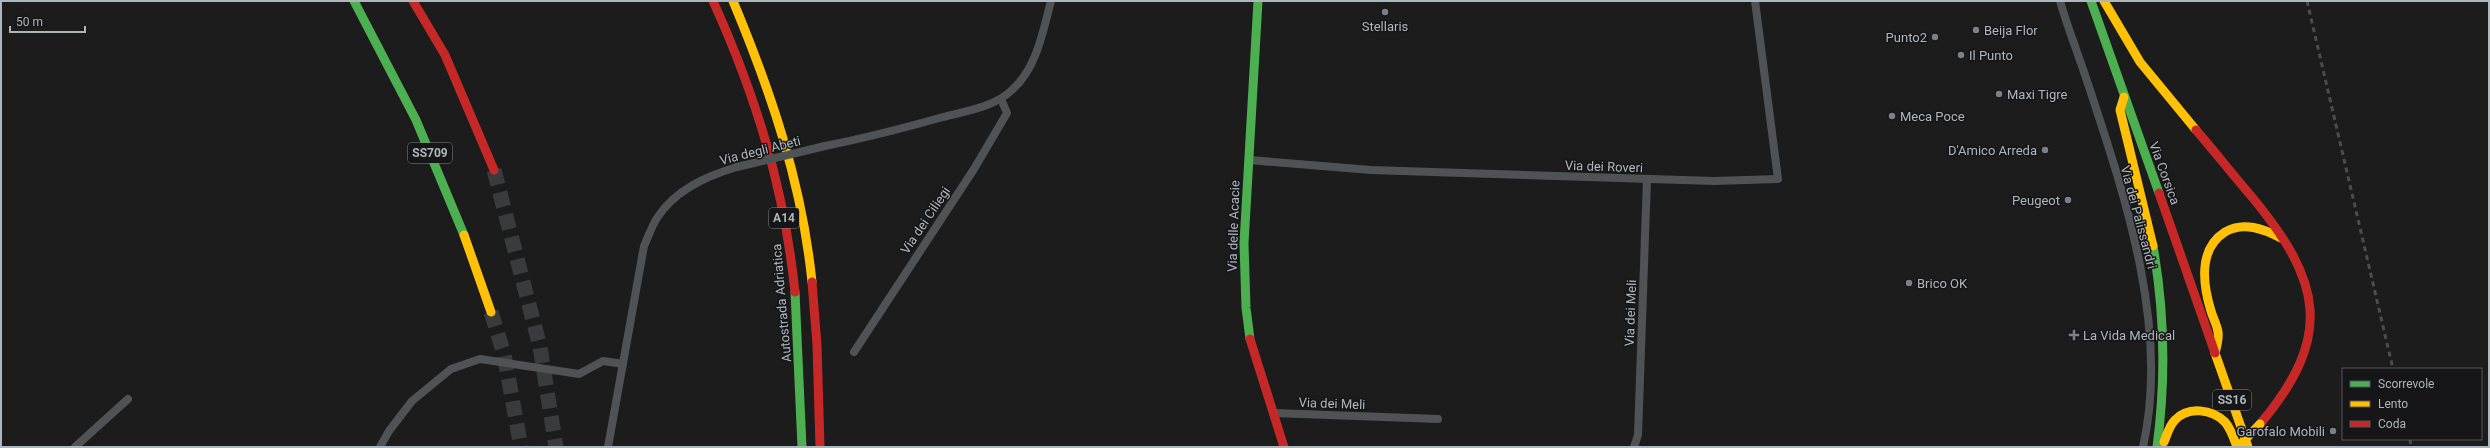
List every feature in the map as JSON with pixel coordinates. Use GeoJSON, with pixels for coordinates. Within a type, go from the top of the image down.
{"type":"FeatureCollection","features":[{"type":"Feature","properties":{"kind":"main road","name":"SS709"},"geometry":{"type":"LineString","coordinates":[[354,1],[377,42],[422,132],[449,196],[491,312]]}},
{"type":"Feature","properties":{"kind":"main road"},"geometry":{"type":"LineString","coordinates":[[413,1],[446,55],[494,170]]}},
{"type":"Feature","properties":{"kind":"main road","name":"Autostrada Adriatica"},"geometry":{"type":"LineString","coordinates":[[713,1],[734,46],[758,114],[789,241],[796,304],[802,447]]}},
{"type":"Feature","properties":{"kind":"main road","name":"A14"},"geometry":{"type":"LineString","coordinates":[[734,1],[768,90],[794,178],[815,299],[820,447]]}},
{"type":"Feature","properties":{"kind":"main road","name":"Via delle Acacie"},"geometry":{"type":"LineString","coordinates":[[1258,1],[1244,243],[1246,308],[1251,348],[1274,413],[1284,447]]}},
{"type":"Feature","properties":{"kind":"main road","name":"Via Corsica"},"geometry":{"type":"LineString","coordinates":[[2091,1],[2215,353]]}},
{"type":"Feature","properties":{"kind":"main road"},"geometry":{"type":"LineString","coordinates":[[2104,1],[2128,45],[2146,69],[2282,238],[2302,272],[2310,301],[2311,320],[2308,342],[2295,376],[2279,402],[2237,447],[2225,422],[2209,412],[2201,410],[2191,411],[2178,417],[2169,429],[2161,447]]}},
{"type":"Feature","properties":{"kind":"main road"},"geometry":{"type":"LineString","coordinates":[[2124,97],[2120,110],[2145,205],[2163,309],[2166,359],[2163,409],[2157,447]]}},
{"type":"Feature","properties":{"kind":"main road"},"geometry":{"type":"LineString","coordinates":[[2215,353],[2218,335],[2208,300],[2204,276],[2205,264],[2212,245],[2226,232],[2246,227],[2260,228],[2282,238]]}},
{"type":"Feature","properties":{"kind":"main road","name":"SS16"},"geometry":{"type":"LineString","coordinates":[[2215,353],[2248,447]]}},
{"type":"Feature","properties":{"kind":"street","name":"Via degli Abeti"},"geometry":{"type":"LineString","coordinates":[[608,447],[644,246],[657,218],[677,196],[703,179],[737,168],[926,122],[986,106],[1001,99],[1014,89],[1031,64],[1051,1]]}},
{"type":"Feature","properties":{"kind":"street","name":"Via dei Roveri"},"geometry":{"type":"LineString","coordinates":[[1249,160],[1371,170],[1714,182],[1778,179],[1755,1]]}},
{"type":"Feature","properties":{"kind":"street","name":"Via dei Palissandri"},"geometry":{"type":"LineString","coordinates":[[2060,1],[2088,84],[2137,250],[2150,330],[2150,390],[2147,430],[2143,447]]}},
{"type":"Feature","properties":{"kind":"street","name":"Via dei Ciliegi"},"geometry":{"type":"LineString","coordinates":[[854,352],[974,169],[1007,113],[1001,99]]}},
{"type":"Feature","properties":{"kind":"street","name":"Via dei Meli"},"geometry":{"type":"LineString","coordinates":[[1634,447],[1638,435],[1647,179]]}},
{"type":"Feature","properties":{"kind":"street"},"geometry":{"type":"LineString","coordinates":[[380,447],[389,431],[412,401],[451,369],[480,359],[579,374],[603,361],[623,364]]}},
{"type":"Feature","properties":{"kind":"street"},"geometry":{"type":"LineString","coordinates":[[76,447],[128,399]]}},
{"type":"Feature","properties":{"kind":"street","name":"Via dei Meli"},"geometry":{"type":"LineString","coordinates":[[1274,413],[1438,419]]}},
{"type":"Feature","properties":{"kind":"tunnel"},"geometry":{"type":"LineString","coordinates":[[494,170],[540,347],[556,447]]}},
{"type":"Feature","properties":{"kind":"tunnel"},"geometry":{"type":"LineString","coordinates":[[491,312],[504,354],[521,447]]}},
{"type":"Feature","properties":{"kind":"railway"},"geometry":{"type":"LineString","coordinates":[[2307,1],[2393,368]]}},
{"type":"Feature","properties":{"kind":"railway"},"geometry":{"type":"LineString","coordinates":[[2410,440],[2411,447]]}},
{"type":"Feature","properties":{"kind":"traffic: fast"},"geometry":{"type":"LineString","coordinates":[[354,1],[416,120],[464,235]]}},
{"type":"Feature","properties":{"kind":"traffic: fast"},"geometry":{"type":"LineString","coordinates":[[1250,339],[1246,308],[1244,243],[1258,1]]}},
{"type":"Feature","properties":{"kind":"traffic: fast"},"geometry":{"type":"LineString","coordinates":[[2091,1],[2159,193]]}},
{"type":"Feature","properties":{"kind":"traffic: fast"},"geometry":{"type":"LineString","coordinates":[[2153,246],[2160,297],[2163,346],[2162,396],[2157,447]]}},
{"type":"Feature","properties":{"kind":"traffic: fast"},"geometry":{"type":"LineString","coordinates":[[795,292],[802,447]]}},
{"type":"Feature","properties":{"kind":"traffic: slow"},"geometry":{"type":"LineString","coordinates":[[733,1],[760,69],[783,138],[801,209],[812,282]]}},
{"type":"Feature","properties":{"kind":"traffic: slow"},"geometry":{"type":"LineString","coordinates":[[2104,1],[2140,62],[2196,130]]}},
{"type":"Feature","properties":{"kind":"traffic: slow"},"geometry":{"type":"LineString","coordinates":[[2124,97],[2120,110],[2153,246]]}},
{"type":"Feature","properties":{"kind":"traffic: slow"},"geometry":{"type":"LineString","coordinates":[[2215,353],[2218,332],[2208,301],[2205,279],[2205,268],[2210,248],[2216,239],[2225,232],[2239,227],[2261,229],[2281,238]]}},
{"type":"Feature","properties":{"kind":"traffic: slow"},"geometry":{"type":"LineString","coordinates":[[464,235],[491,312]]}},
{"type":"Feature","properties":{"kind":"traffic: slow"},"geometry":{"type":"LineString","coordinates":[[2215,353],[2248,447]]}},
{"type":"Feature","properties":{"kind":"traffic: slow"},"geometry":{"type":"LineString","coordinates":[[2164,442],[2175,420],[2186,413],[2200,411],[2214,414],[2225,422],[2231,431],[2237,447]]}},
{"type":"Feature","properties":{"kind":"traffic: slow"},"geometry":{"type":"LineString","coordinates":[[2238,447],[2260,424]]}},
{"type":"Feature","properties":{"kind":"traffic: jam"},"geometry":{"type":"LineString","coordinates":[[413,1],[445,55],[494,170]]}},
{"type":"Feature","properties":{"kind":"traffic: jam"},"geometry":{"type":"LineString","coordinates":[[713,1],[742,72],[766,143],[784,216],[795,292]]}},
{"type":"Feature","properties":{"kind":"traffic: jam"},"geometry":{"type":"LineString","coordinates":[[2196,130],[2252,197],[2275,228],[2293,256],[2305,283],[2310,309],[2308,336],[2300,363],[2284,392],[2260,424]]}},
{"type":"Feature","properties":{"kind":"traffic: jam"},"geometry":{"type":"LineString","coordinates":[[2159,193],[2215,353]]}},
{"type":"Feature","properties":{"kind":"traffic: jam"},"geometry":{"type":"LineString","coordinates":[[812,282],[817,345],[820,447]]}},
{"type":"Feature","properties":{"kind":"traffic: jam"},"geometry":{"type":"LineString","coordinates":[[1250,339],[1284,447]]}},
{"type":"Feature","properties":{"kind":"place","name":"Stellaris"},"geometry":{"type":"Point","coordinates":[1385,12]}},
{"type":"Feature","properties":{"kind":"place","name":"Beija Flor"},"geometry":{"type":"Point","coordinates":[1976,30]}},
{"type":"Feature","properties":{"kind":"place","name":"Punto2"},"geometry":{"type":"Point","coordinates":[1935,37]}},
{"type":"Feature","properties":{"kind":"place","name":"Il Punto"},"geometry":{"type":"Point","coordinates":[1961,55]}},
{"type":"Feature","properties":{"kind":"place","name":"Maxi Tigre"},"geometry":{"type":"Point","coordinates":[1999,94]}},
{"type":"Feature","properties":{"kind":"place","name":"Meca Poce"},"geometry":{"type":"Point","coordinates":[1892,116]}},
{"type":"Feature","properties":{"kind":"place","name":"D'Amico Arreda"},"geometry":{"type":"Point","coordinates":[2045,150]}},
{"type":"Feature","properties":{"kind":"place","name":"Peugeot"},"geometry":{"type":"Point","coordinates":[2068,200]}},
{"type":"Feature","properties":{"kind":"place","name":"Brico OK"},"geometry":{"type":"Point","coordinates":[1909,283]}},
{"type":"Feature","properties":{"kind":"place","name":"La Vida Medical"},"geometry":{"type":"Point","coordinates":[2074,335]}},
{"type":"Feature","properties":{"kind":"place","name":"Garofalo Mobili"},"geometry":{"type":"Point","coordinates":[2333,431]}}]}
